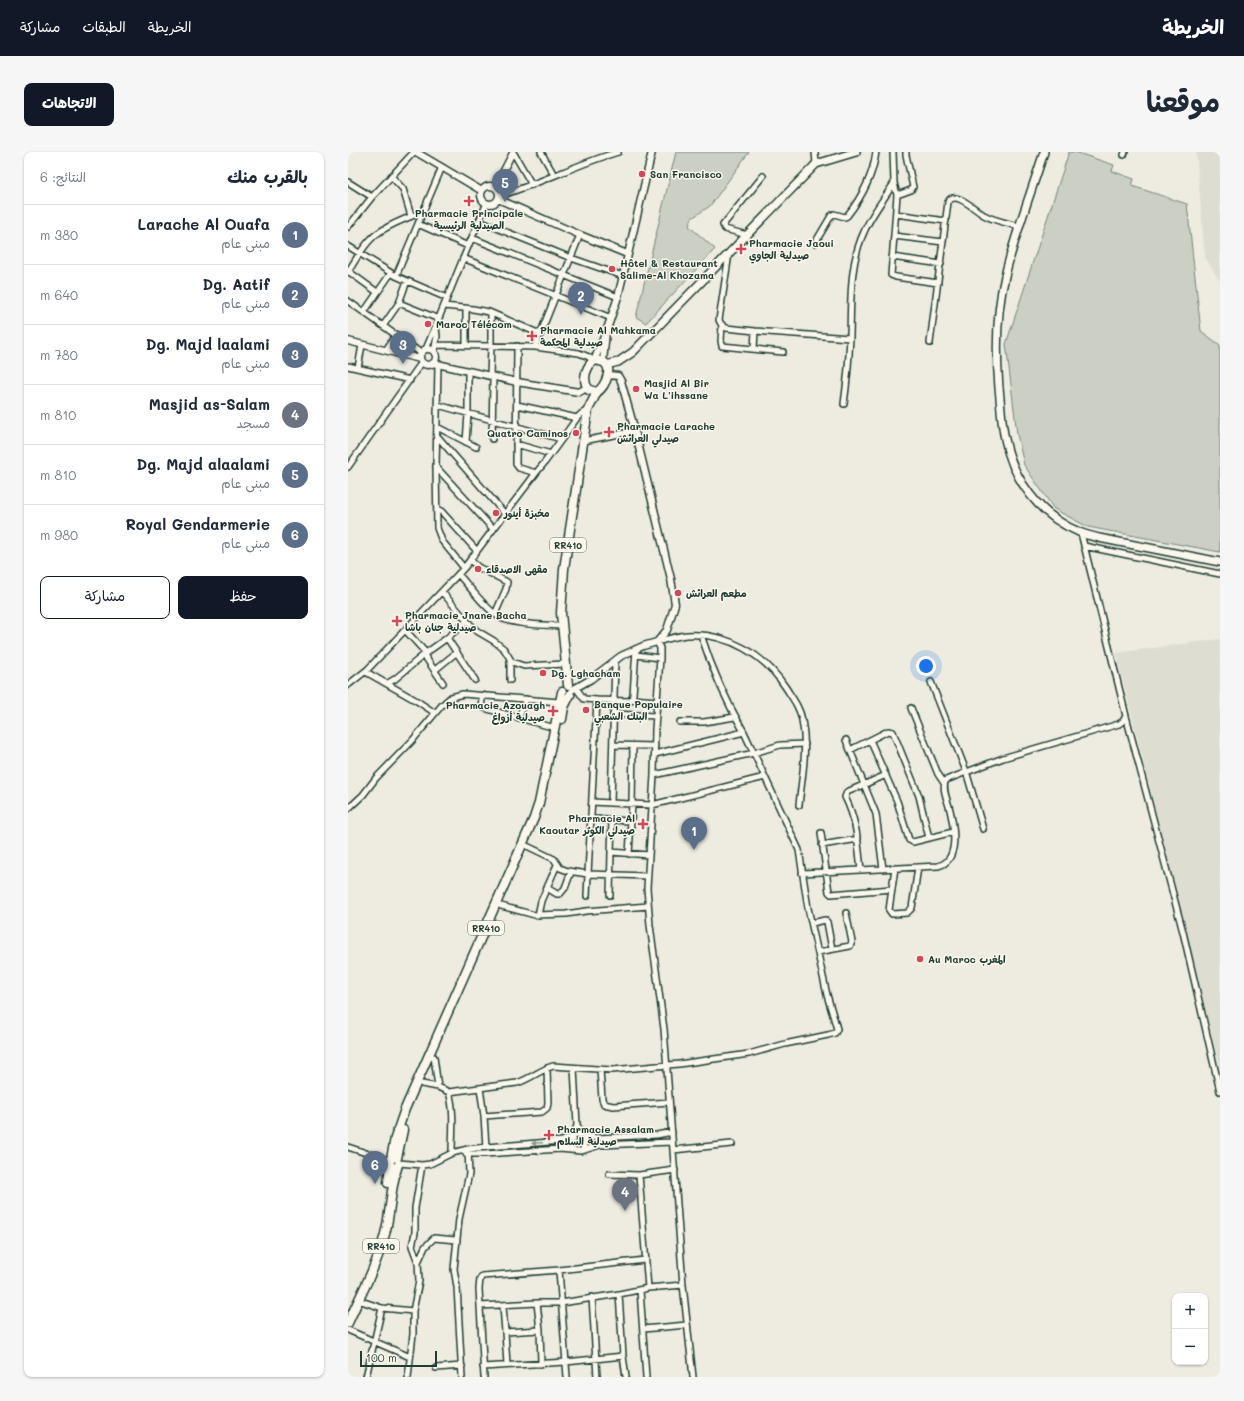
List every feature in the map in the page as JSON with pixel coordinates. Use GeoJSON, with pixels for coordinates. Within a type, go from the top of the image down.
{"type":"FeatureCollection","features":[{"type":"Feature","properties":{"kind":"highway","name":"RR410"},"geometry":{"type":"LineString","coordinates":[[348,1310],[377,1242],[389,1179],[405,1125],[527,846],[543,804],[564,707],[570,690],[565,664],[561,613],[564,569],[589,408],[587,388],[584,379],[588,367],[602,366],[604,385],[601,390],[597,392],[589,408]]}},
{"type":"Feature","properties":{"kind":"highway"},"geometry":{"type":"LineString","coordinates":[[587,388],[597,392]]}},
{"type":"Feature","properties":{"kind":"highway","name":"RR410"},"geometry":{"type":"LineString","coordinates":[[348,1323],[375,1263],[382,1243],[397,1134],[405,1109],[534,818],[539,803],[559,702],[570,690]]}},
{"type":"Feature","properties":{"kind":"main road"},"geometry":{"type":"LineString","coordinates":[[602,366],[618,362],[633,352],[816,164],[848,153],[856,152]]}},
{"type":"Feature","properties":{"kind":"main road"},"geometry":{"type":"LineString","coordinates":[[1043,152],[1005,277],[999,310],[998,377],[1001,416],[1005,439],[1014,468],[1024,487],[1034,499],[1055,519],[1081,533],[1099,538],[1220,562]]}},
{"type":"Feature","properties":{"kind":"street"},"geometry":{"type":"LineString","coordinates":[[348,227],[372,197],[415,152],[482,191]]}},
{"type":"Feature","properties":{"kind":"street"},"geometry":{"type":"LineString","coordinates":[[541,152],[554,175]]}},
{"type":"Feature","properties":{"kind":"street"},"geometry":{"type":"LineString","coordinates":[[487,203],[495,202],[499,198],[591,160],[618,152]]}},
{"type":"Feature","properties":{"kind":"street"},"geometry":{"type":"LineString","coordinates":[[602,366],[606,332],[618,297],[652,152]]}},
{"type":"Feature","properties":{"kind":"street"},"geometry":{"type":"LineString","coordinates":[[815,152],[816,164]]}},
{"type":"Feature","properties":{"kind":"street"},"geometry":{"type":"LineString","coordinates":[[815,243],[834,214],[845,217],[847,216],[862,196],[875,160],[876,152]]}},
{"type":"Feature","properties":{"kind":"street"},"geometry":{"type":"LineString","coordinates":[[893,152],[894,183],[897,195],[891,272],[893,277],[938,283]]}},
{"type":"Feature","properties":{"kind":"street"},"geometry":{"type":"LineString","coordinates":[[897,195],[911,190],[913,187],[906,152]]}},
{"type":"Feature","properties":{"kind":"street"},"geometry":{"type":"LineString","coordinates":[[511,153],[532,185]]}},
{"type":"Feature","properties":{"kind":"street"},"geometry":{"type":"LineString","coordinates":[[495,187],[511,153]]}},
{"type":"Feature","properties":{"kind":"street"},"geometry":{"type":"LineString","coordinates":[[396,276],[442,167]]}},
{"type":"Feature","properties":{"kind":"street"},"geometry":{"type":"LineString","coordinates":[[391,176],[403,189],[412,216]]}},
{"type":"Feature","properties":{"kind":"street"},"geometry":{"type":"LineString","coordinates":[[747,235],[725,229],[723,225],[763,176]]}},
{"type":"Feature","properties":{"kind":"street"},"geometry":{"type":"LineString","coordinates":[[348,182],[372,197]]}},
{"type":"Feature","properties":{"kind":"street"},"geometry":{"type":"LineString","coordinates":[[844,404],[848,374],[851,300],[854,269],[859,246],[863,233],[870,219],[894,183]]}},
{"type":"Feature","properties":{"kind":"street"},"geometry":{"type":"LineString","coordinates":[[482,191],[488,186],[495,187],[498,191],[499,198]]}},
{"type":"Feature","properties":{"kind":"street"},"geometry":{"type":"LineString","coordinates":[[482,191],[482,198],[487,203]]}},
{"type":"Feature","properties":{"kind":"street"},"geometry":{"type":"LineString","coordinates":[[499,198],[580,235],[627,254]]}},
{"type":"Feature","properties":{"kind":"street"},"geometry":{"type":"LineString","coordinates":[[930,343],[948,202],[951,198],[961,200],[985,215],[1020,227]]}},
{"type":"Feature","properties":{"kind":"street"},"geometry":{"type":"LineString","coordinates":[[348,467],[410,380],[436,328],[463,258],[487,203]]}},
{"type":"Feature","properties":{"kind":"street"},"geometry":{"type":"LineString","coordinates":[[377,292],[348,271],[374,235],[423,212]]}},
{"type":"Feature","properties":{"kind":"street"},"geometry":{"type":"LineString","coordinates":[[896,214],[946,221]]}},
{"type":"Feature","properties":{"kind":"street"},"geometry":{"type":"LineString","coordinates":[[479,221],[570,258],[622,276]]}},
{"type":"Feature","properties":{"kind":"street"},"geometry":{"type":"LineString","coordinates":[[418,224],[468,246]]}},
{"type":"Feature","properties":{"kind":"street"},"geometry":{"type":"LineString","coordinates":[[535,347],[580,235]]}},
{"type":"Feature","properties":{"kind":"street"},"geometry":{"type":"LineString","coordinates":[[894,236],[943,242]]}},
{"type":"Feature","properties":{"kind":"street"},"geometry":{"type":"LineString","coordinates":[[472,238],[618,297]]}},
{"type":"Feature","properties":{"kind":"street"},"geometry":{"type":"LineString","coordinates":[[348,246],[396,276],[447,298]]}},
{"type":"Feature","properties":{"kind":"street"},"geometry":{"type":"LineString","coordinates":[[729,254],[719,320],[726,328],[850,338]]}},
{"type":"Feature","properties":{"kind":"street"},"geometry":{"type":"LineString","coordinates":[[892,257],[941,264]]}},
{"type":"Feature","properties":{"kind":"street"},"geometry":{"type":"LineString","coordinates":[[463,258],[611,318]]}},
{"type":"Feature","properties":{"kind":"street"},"geometry":{"type":"LineString","coordinates":[[364,312],[391,273]]}},
{"type":"Feature","properties":{"kind":"street"},"geometry":{"type":"LineString","coordinates":[[383,326],[399,303],[407,281]]}},
{"type":"Feature","properties":{"kind":"street"},"geometry":{"type":"LineString","coordinates":[[348,301],[396,334],[427,365],[435,364],[517,382],[579,392],[587,388]]}},
{"type":"Feature","properties":{"kind":"street"},"geometry":{"type":"LineString","coordinates":[[399,303],[439,319]]}},
{"type":"Feature","properties":{"kind":"street"},"geometry":{"type":"LineString","coordinates":[[444,306],[466,308],[491,313],[540,334]]}},
{"type":"Feature","properties":{"kind":"street"},"geometry":{"type":"LineString","coordinates":[[466,308],[466,345]]}},
{"type":"Feature","properties":{"kind":"street"},"geometry":{"type":"LineString","coordinates":[[491,313],[492,439]]}},
{"type":"Feature","properties":{"kind":"street"},"geometry":{"type":"LineString","coordinates":[[722,325],[722,346],[783,352]]}},
{"type":"Feature","properties":{"kind":"street"},"geometry":{"type":"LineString","coordinates":[[436,328],[436,345],[434,352],[436,358],[435,364],[438,405],[436,467],[437,528],[442,541],[464,568]]}},
{"type":"Feature","properties":{"kind":"street"},"geometry":{"type":"LineString","coordinates":[[754,349],[755,331]]}},
{"type":"Feature","properties":{"kind":"street"},"geometry":{"type":"LineString","coordinates":[[386,350],[396,334]]}},
{"type":"Feature","properties":{"kind":"street"},"geometry":{"type":"LineString","coordinates":[[348,341],[421,358]]}},
{"type":"Feature","properties":{"kind":"street"},"geometry":{"type":"LineString","coordinates":[[358,368],[362,345]]}},
{"type":"Feature","properties":{"kind":"street"},"geometry":{"type":"LineString","coordinates":[[436,345],[535,347],[579,353],[589,357],[618,376],[635,431],[675,601],[667,630],[657,642]]}},
{"type":"Feature","properties":{"kind":"street"},"geometry":{"type":"LineString","coordinates":[[516,346],[516,466],[536,473]]}},
{"type":"Feature","properties":{"kind":"street"},"geometry":{"type":"LineString","coordinates":[[426,349],[431,349],[434,352]]}},
{"type":"Feature","properties":{"kind":"street"},"geometry":{"type":"LineString","coordinates":[[348,366],[410,380]]}},
{"type":"Feature","properties":{"kind":"street"},"geometry":{"type":"LineString","coordinates":[[466,442],[468,372]]}},
{"type":"Feature","properties":{"kind":"street"},"geometry":{"type":"LineString","coordinates":[[438,405],[561,439]]}},
{"type":"Feature","properties":{"kind":"street"},"geometry":{"type":"LineString","coordinates":[[517,405],[577,418]]}},
{"type":"Feature","properties":{"kind":"street"},"geometry":{"type":"LineString","coordinates":[[348,685],[366,672],[464,568],[577,418],[589,408]]}},
{"type":"Feature","properties":{"kind":"street"},"geometry":{"type":"LineString","coordinates":[[437,427],[476,447]]}},
{"type":"Feature","properties":{"kind":"street"},"geometry":{"type":"LineString","coordinates":[[583,441],[635,431]]}},
{"type":"Feature","properties":{"kind":"street"},"geometry":{"type":"LineString","coordinates":[[437,436],[505,514]]}},
{"type":"Feature","properties":{"kind":"street"},"geometry":{"type":"LineString","coordinates":[[516,444],[550,454]]}},
{"type":"Feature","properties":{"kind":"street"},"geometry":{"type":"LineString","coordinates":[[436,467],[493,529]]}},
{"type":"Feature","properties":{"kind":"street"},"geometry":{"type":"LineString","coordinates":[[437,511],[441,511],[477,551]]}},
{"type":"Feature","properties":{"kind":"street"},"geometry":{"type":"LineString","coordinates":[[1081,533],[1126,716],[1183,932],[1220,1090]]}},
{"type":"Feature","properties":{"kind":"street"},"geometry":{"type":"LineString","coordinates":[[1084,546],[1220,574]]}},
{"type":"Feature","properties":{"kind":"street"},"geometry":{"type":"LineString","coordinates":[[470,560],[478,567],[507,582],[506,589],[495,614]]}},
{"type":"Feature","properties":{"kind":"street"},"geometry":{"type":"LineString","coordinates":[[458,574],[495,614],[502,619],[511,622],[562,626]]}},
{"type":"Feature","properties":{"kind":"street"},"geometry":{"type":"LineString","coordinates":[[442,592],[477,631],[504,649],[510,660],[514,663],[524,666],[565,664]]}},
{"type":"Feature","properties":{"kind":"street"},"geometry":{"type":"LineString","coordinates":[[388,683],[467,621]]}},
{"type":"Feature","properties":{"kind":"street"},"geometry":{"type":"LineString","coordinates":[[406,630],[425,654],[443,683]]}},
{"type":"Feature","properties":{"kind":"street"},"geometry":{"type":"LineString","coordinates":[[422,1084],[438,1087],[449,1092],[524,1081],[553,1066],[600,1069],[636,1069],[679,1064],[749,1054],[785,1044],[828,1036],[837,1029],[827,995],[802,873],[798,845],[744,732],[735,718],[718,682],[701,635]]}},
{"type":"Feature","properties":{"kind":"street"},"geometry":{"type":"LineString","coordinates":[[657,701],[632,699],[629,702],[584,699],[570,690],[591,679],[615,661],[657,642],[678,636],[701,635],[735,643],[745,648],[769,666],[779,677],[800,710],[805,744],[799,805]]}},
{"type":"Feature","properties":{"kind":"street"},"geometry":{"type":"LineString","coordinates":[[447,638],[476,680]]}},
{"type":"Feature","properties":{"kind":"street"},"geometry":{"type":"LineString","coordinates":[[657,642],[660,648],[660,658],[648,855],[648,906],[659,1002],[664,1029],[683,1285],[693,1377]]}},
{"type":"Feature","properties":{"kind":"street"},"geometry":{"type":"LineString","coordinates":[[435,670],[457,652]]}},
{"type":"Feature","properties":{"kind":"street"},"geometry":{"type":"LineString","coordinates":[[636,652],[660,658]]}},
{"type":"Feature","properties":{"kind":"street"},"geometry":{"type":"LineString","coordinates":[[632,699],[636,652]]}},
{"type":"Feature","properties":{"kind":"street"},"geometry":{"type":"LineString","coordinates":[[510,660],[510,680]]}},
{"type":"Feature","properties":{"kind":"street"},"geometry":{"type":"LineString","coordinates":[[611,803],[615,661]]}},
{"type":"Feature","properties":{"kind":"street"},"geometry":{"type":"LineString","coordinates":[[366,672],[388,683],[435,713]]}},
{"type":"Feature","properties":{"kind":"street"},"geometry":{"type":"LineString","coordinates":[[931,682],[966,771],[982,829]]}},
{"type":"Feature","properties":{"kind":"street"},"geometry":{"type":"LineString","coordinates":[[348,809],[363,795],[376,778],[412,741],[435,713],[451,697],[463,694],[559,702]]}},
{"type":"Feature","properties":{"kind":"street"},"geometry":{"type":"LineString","coordinates":[[483,695],[481,705],[484,708],[555,728]]}},
{"type":"Feature","properties":{"kind":"street"},"geometry":{"type":"LineString","coordinates":[[519,717],[526,699]]}},
{"type":"Feature","properties":{"kind":"street"},"geometry":{"type":"LineString","coordinates":[[587,896],[597,700]]}},
{"type":"Feature","properties":{"kind":"street"},"geometry":{"type":"LineString","coordinates":[[802,873],[938,866],[948,861],[952,853],[953,832],[944,783],[938,774],[911,708]]}},
{"type":"Feature","properties":{"kind":"street"},"geometry":{"type":"LineString","coordinates":[[613,714],[656,716]]}},
{"type":"Feature","properties":{"kind":"street"},"geometry":{"type":"LineString","coordinates":[[944,783],[948,778],[1003,758],[1119,724],[1126,716]]}},
{"type":"Feature","properties":{"kind":"street"},"geometry":{"type":"LineString","coordinates":[[680,722],[704,722],[735,718]]}},
{"type":"Feature","properties":{"kind":"street"},"geometry":{"type":"LineString","coordinates":[[850,750],[889,731],[894,733],[919,796],[929,838]]}},
{"type":"Feature","properties":{"kind":"street"},"geometry":{"type":"LineString","coordinates":[[655,754],[744,732]]}},
{"type":"Feature","properties":{"kind":"street"},"geometry":{"type":"LineString","coordinates":[[846,740],[876,814],[884,869]]}},
{"type":"Feature","properties":{"kind":"street"},"geometry":{"type":"LineString","coordinates":[[870,740],[897,801],[908,840],[913,842],[953,832]]}},
{"type":"Feature","properties":{"kind":"street"},"geometry":{"type":"LineString","coordinates":[[654,775],[754,753],[780,745],[805,744]]}},
{"type":"Feature","properties":{"kind":"street"},"geometry":{"type":"LineString","coordinates":[[613,745],[655,746]]}},
{"type":"Feature","properties":{"kind":"street"},"geometry":{"type":"LineString","coordinates":[[628,854],[632,804],[633,746]]}},
{"type":"Feature","properties":{"kind":"street"},"geometry":{"type":"LineString","coordinates":[[861,870],[855,819],[845,796],[847,792],[886,775]]}},
{"type":"Feature","properties":{"kind":"street"},"geometry":{"type":"LineString","coordinates":[[592,802],[652,805],[765,777]]}},
{"type":"Feature","properties":{"kind":"street"},"geometry":{"type":"LineString","coordinates":[[592,819],[631,821]]}},
{"type":"Feature","properties":{"kind":"street"},"geometry":{"type":"LineString","coordinates":[[610,895],[612,820]]}},
{"type":"Feature","properties":{"kind":"street"},"geometry":{"type":"LineString","coordinates":[[820,833],[829,892],[831,894],[892,889]]}},
{"type":"Feature","properties":{"kind":"street"},"geometry":{"type":"LineString","coordinates":[[822,845],[858,839]]}},
{"type":"Feature","properties":{"kind":"street"},"geometry":{"type":"LineString","coordinates":[[527,846],[551,857],[560,868],[571,872],[647,876]]}},
{"type":"Feature","properties":{"kind":"street"},"geometry":{"type":"LineString","coordinates":[[611,852],[648,855]]}},
{"type":"Feature","properties":{"kind":"street"},"geometry":{"type":"LineString","coordinates":[[538,915],[557,865]]}},
{"type":"Feature","properties":{"kind":"street"},"geometry":{"type":"LineString","coordinates":[[895,868],[889,910],[890,913],[894,914],[909,912],[913,906],[918,867]]}},
{"type":"Feature","properties":{"kind":"street"},"geometry":{"type":"LineString","coordinates":[[547,888],[557,894],[560,894],[565,888],[571,872]]}},
{"type":"Feature","properties":{"kind":"street"},"geometry":{"type":"LineString","coordinates":[[501,906],[538,915],[648,906]]}},
{"type":"Feature","properties":{"kind":"street"},"geometry":{"type":"LineString","coordinates":[[818,952],[850,946],[852,942],[846,913]]}},
{"type":"Feature","properties":{"kind":"street"},"geometry":{"type":"LineString","coordinates":[[812,923],[825,920],[827,922],[832,949]]}},
{"type":"Feature","properties":{"kind":"street"},"geometry":{"type":"LineString","coordinates":[[434,1057],[438,1087]]}},
{"type":"Feature","properties":{"kind":"street"},"geometry":{"type":"LineString","coordinates":[[484,1116],[542,1112],[546,1109],[548,1097],[547,1068]]}},
{"type":"Feature","properties":{"kind":"street"},"geometry":{"type":"LineString","coordinates":[[572,1150],[573,1137],[577,1125],[574,1068]]}},
{"type":"Feature","properties":{"kind":"street"},"geometry":{"type":"LineString","coordinates":[[600,1069],[602,1099],[604,1104],[613,1106],[669,1102]]}},
{"type":"Feature","properties":{"kind":"street"},"geometry":{"type":"LineString","coordinates":[[480,1088],[486,1147]]}},
{"type":"Feature","properties":{"kind":"street"},"geometry":{"type":"LineString","coordinates":[[449,1092],[453,1114],[452,1153]]}},
{"type":"Feature","properties":{"kind":"street"},"geometry":{"type":"LineString","coordinates":[[577,1125],[584,1136],[584,1150]]}},
{"type":"Feature","properties":{"kind":"street"},"geometry":{"type":"LineString","coordinates":[[348,1147],[394,1162],[422,1165],[433,1163],[452,1153],[468,1149],[562,1141],[577,1135],[597,1138],[657,1135],[672,1132]]}},
{"type":"Feature","properties":{"kind":"street"},"geometry":{"type":"LineString","coordinates":[[460,1151],[468,1155],[560,1149],[584,1150],[600,1145],[672,1142]]}},
{"type":"Feature","properties":{"kind":"street"},"geometry":{"type":"LineString","coordinates":[[673,1150],[732,1144]]}},
{"type":"Feature","properties":{"kind":"street"},"geometry":{"type":"LineString","coordinates":[[462,1377],[457,1287],[454,1269],[456,1240],[468,1174],[468,1149]]}},
{"type":"Feature","properties":{"kind":"street"},"geometry":{"type":"LineString","coordinates":[[408,1377],[413,1334],[413,1311],[419,1281],[418,1262],[412,1246],[415,1233],[415,1208],[422,1165]]}},
{"type":"Feature","properties":{"kind":"street"},"geometry":{"type":"LineString","coordinates":[[608,1174],[639,1175],[675,1170]]}},
{"type":"Feature","properties":{"kind":"street"},"geometry":{"type":"LineString","coordinates":[[639,1175],[648,1288]]}},
{"type":"Feature","properties":{"kind":"street"},"geometry":{"type":"LineString","coordinates":[[418,1262],[425,1247],[434,1238],[456,1240]]}},
{"type":"Feature","properties":{"kind":"street"},"geometry":{"type":"LineString","coordinates":[[484,1377],[480,1306],[480,1279],[482,1276],[559,1270],[646,1260]]}},
{"type":"Feature","properties":{"kind":"street"},"geometry":{"type":"LineString","coordinates":[[559,1270],[567,1377]]}},
{"type":"Feature","properties":{"kind":"street"},"geometry":{"type":"LineString","coordinates":[[480,1306],[561,1303],[648,1288],[683,1285]]}},
{"type":"Feature","properties":{"kind":"street"},"geometry":{"type":"LineString","coordinates":[[640,1290],[646,1377]]}},
{"type":"Feature","properties":{"kind":"street"},"geometry":{"type":"LineString","coordinates":[[619,1294],[623,1356],[626,1377]]}},
{"type":"Feature","properties":{"kind":"street"},"geometry":{"type":"LineString","coordinates":[[592,1297],[597,1377]]}},
{"type":"Feature","properties":{"kind":"street"},"geometry":{"type":"LineString","coordinates":[[358,1300],[382,1308],[413,1311]]}},
{"type":"Feature","properties":{"kind":"street"},"geometry":{"type":"LineString","coordinates":[[537,1303],[540,1330],[541,1364]]}},
{"type":"Feature","properties":{"kind":"street"},"geometry":{"type":"LineString","coordinates":[[503,1306],[507,1365]]}},
{"type":"Feature","properties":{"kind":"street"},"geometry":{"type":"LineString","coordinates":[[366,1377],[382,1308]]}},
{"type":"Feature","properties":{"kind":"street"},"geometry":{"type":"LineString","coordinates":[[643,1329],[687,1325]]}},
{"type":"Feature","properties":{"kind":"street"},"geometry":{"type":"LineString","coordinates":[[348,1330],[410,1356]]}},
{"type":"Feature","properties":{"kind":"street"},"geometry":{"type":"LineString","coordinates":[[505,1332],[540,1330]]}},
{"type":"Feature","properties":{"kind":"street"},"geometry":{"type":"LineString","coordinates":[[484,1367],[541,1364],[623,1356]]}},
{"type":"Feature","properties":{"kind":"street"},"geometry":{"type":"LineString","coordinates":[[436,1368],[462,1366]]}},
{"type":"Feature","properties":{"kind":"shaded area"},"geometry":{"type":"Polygon","coordinates":[[[676,152],[749,152],[710,206],[692,218],[689,226],[715,249],[646,323],[636,317],[676,152]]]}},
{"type":"Feature","properties":{"kind":"shaded area"},"geometry":{"type":"Polygon","coordinates":[[[1069,152],[1075,152],[1114,165],[1112,171],[1134,179],[1132,186],[1187,204],[1201,331],[1220,345],[1220,552],[1088,527],[1054,509],[1024,465],[1017,434],[1006,344],[1069,152]]]}},
{"type":"Feature","properties":{"kind":"shaded area"},"geometry":{"type":"Polygon","coordinates":[[[1196,152],[1220,152],[1220,281],[1205,257],[1196,152]]]}},
{"type":"Feature","properties":{"kind":"shaded area"},"geometry":{"type":"Polygon","coordinates":[[[1220,639],[1220,1068],[1116,653],[1220,639]]]}},
{"type":"Feature","properties":{"kind":"place","name":"San Francisco"},"geometry":{"type":"Point","coordinates":[642,174]}},
{"type":"Feature","properties":{"kind":"place","name":"Pharmacie Principale الصيدلية الرئيسية"},"geometry":{"type":"Point","coordinates":[469,201]}},
{"type":"Feature","properties":{"kind":"place","name":"Dg. Majd alaalami"},"geometry":{"type":"Point","coordinates":[505,202]}},
{"type":"Feature","properties":{"kind":"place","name":"Pharmacie Jaoui صيدلية الجاوي"},"geometry":{"type":"Point","coordinates":[741,249]}},
{"type":"Feature","properties":{"kind":"place","name":"Hôtel & Restaurant Salime-Al Khozama"},"geometry":{"type":"Point","coordinates":[612,269]}},
{"type":"Feature","properties":{"kind":"place","name":"Dg. Aatif"},"geometry":{"type":"Point","coordinates":[581,315]}},
{"type":"Feature","properties":{"kind":"place","name":"Maroc Télécom"},"geometry":{"type":"Point","coordinates":[428,324]}},
{"type":"Feature","properties":{"kind":"place","name":"Pharmacie Al Mahkama صيدلية المحكمة"},"geometry":{"type":"Point","coordinates":[532,336]}},
{"type":"Feature","properties":{"kind":"place","name":"Dg. Majd laalami"},"geometry":{"type":"Point","coordinates":[403,364]}},
{"type":"Feature","properties":{"kind":"place","name":"Masjid Al Bir Wa L'ihssane"},"geometry":{"type":"Point","coordinates":[636,389]}},
{"type":"Feature","properties":{"kind":"place","name":"Pharmacie Larache صيدلي العرائش"},"geometry":{"type":"Point","coordinates":[609,432]}},
{"type":"Feature","properties":{"kind":"place","name":"Quatro Caminos"},"geometry":{"type":"Point","coordinates":[576,433]}},
{"type":"Feature","properties":{"kind":"place","name":"مخبزة أينور"},"geometry":{"type":"Point","coordinates":[496,513]}},
{"type":"Feature","properties":{"kind":"place","name":"مقهى الاصدقاء"},"geometry":{"type":"Point","coordinates":[478,569]}},
{"type":"Feature","properties":{"kind":"place","name":"مطعم العرائش"},"geometry":{"type":"Point","coordinates":[678,593]}},
{"type":"Feature","properties":{"kind":"place","name":"Pharmacie Jnane Bacha صيدلية جنان باشا"},"geometry":{"type":"Point","coordinates":[397,621]}},
{"type":"Feature","properties":{"kind":"place","name":"Dg. Lghacham"},"geometry":{"type":"Point","coordinates":[543,673]}},
{"type":"Feature","properties":{"kind":"place","name":"Banque Populaire البنك الشعبي"},"geometry":{"type":"Point","coordinates":[586,710]}},
{"type":"Feature","properties":{"kind":"place","name":"Pharmacie Azouagh صيدلية أزواغ"},"geometry":{"type":"Point","coordinates":[553,711]}},
{"type":"Feature","properties":{"kind":"place","name":"Pharmacie Al Kaoutar صيدلي الكوثر"},"geometry":{"type":"Point","coordinates":[643,824]}},
{"type":"Feature","properties":{"kind":"place","name":"Larache Al Ouafa"},"geometry":{"type":"Point","coordinates":[694,850]}},
{"type":"Feature","properties":{"kind":"place","name":"Au Maroc المغرب"},"geometry":{"type":"Point","coordinates":[920,959]}},
{"type":"Feature","properties":{"kind":"place","name":"Pharmacie Assalam صيدلية السلام"},"geometry":{"type":"Point","coordinates":[549,1135]}},
{"type":"Feature","properties":{"kind":"place","name":"Royal Gendarmerie"},"geometry":{"type":"Point","coordinates":[375,1184]}},
{"type":"Feature","properties":{"kind":"place","name":"Masjid as-Salam"},"geometry":{"type":"Point","coordinates":[625,1211]}}]}
